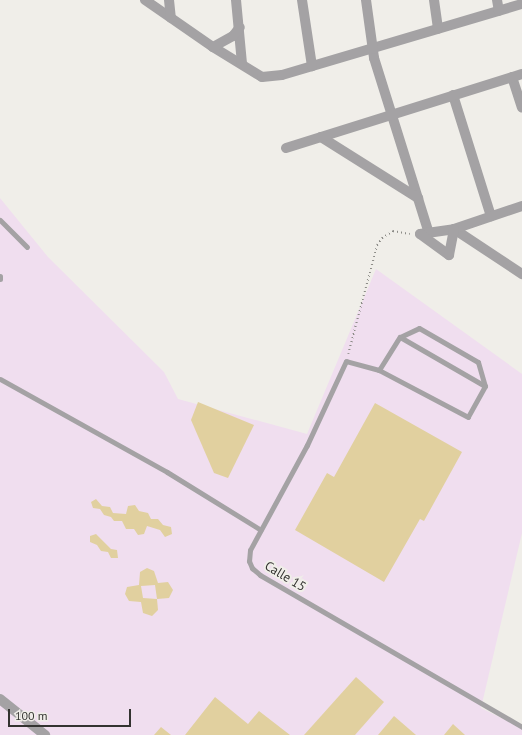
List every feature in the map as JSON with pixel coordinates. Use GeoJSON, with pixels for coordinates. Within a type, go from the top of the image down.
{"type":"FeatureCollection","features":[{"type":"Feature","properties":{"kind":"street"},"geometry":{"type":"LineString","coordinates":[[146,0],[213,47],[262,77],[282,75],[522,4]]}},
{"type":"Feature","properties":{"kind":"street"},"geometry":{"type":"LineString","coordinates":[[169,0],[171,18]]}},
{"type":"Feature","properties":{"kind":"street"},"geometry":{"type":"LineString","coordinates":[[236,0],[240,27],[242,64]]}},
{"type":"Feature","properties":{"kind":"street"},"geometry":{"type":"LineString","coordinates":[[302,0],[312,66]]}},
{"type":"Feature","properties":{"kind":"street"},"geometry":{"type":"LineString","coordinates":[[366,0],[374,58],[418,198],[424,233],[449,255],[454,229]]}},
{"type":"Feature","properties":{"kind":"street"},"geometry":{"type":"LineString","coordinates":[[434,0],[438,29]]}},
{"type":"Feature","properties":{"kind":"street"},"geometry":{"type":"LineString","coordinates":[[497,0],[499,11]]}},
{"type":"Feature","properties":{"kind":"street"},"geometry":{"type":"LineString","coordinates":[[213,47],[233,36],[240,27]]}},
{"type":"Feature","properties":{"kind":"street"},"geometry":{"type":"LineString","coordinates":[[286,148],[517,75],[522,107]]}},
{"type":"Feature","properties":{"kind":"street"},"geometry":{"type":"LineString","coordinates":[[452,95],[491,216]]}},
{"type":"Feature","properties":{"kind":"street"},"geometry":{"type":"LineString","coordinates":[[321,137],[418,198]]}},
{"type":"Feature","properties":{"kind":"street"},"geometry":{"type":"LineString","coordinates":[[424,233],[454,229],[522,206]]}},
{"type":"Feature","properties":{"kind":"street"},"geometry":{"type":"LineString","coordinates":[[454,229],[522,274]]}},
{"type":"Feature","properties":{"kind":"street"},"geometry":{"type":"LineString","coordinates":[[2,704],[45,735]]}},
{"type":"Feature","properties":{"kind":"lane"},"geometry":{"type":"LineString","coordinates":[[0,220],[27,247]]}},
{"type":"Feature","properties":{"kind":"lane"},"geometry":{"type":"LineString","coordinates":[[346,361],[378,370],[468,417],[485,386],[478,362],[419,328],[400,337],[378,370]]}},
{"type":"Feature","properties":{"kind":"lane"},"geometry":{"type":"LineString","coordinates":[[400,337],[485,386]]}},
{"type":"Feature","properties":{"kind":"lane","name":"Calle 15"},"geometry":{"type":"LineString","coordinates":[[346,361],[307,445],[250,550],[249,561],[252,568],[260,575],[522,727]]}},
{"type":"Feature","properties":{"kind":"lane"},"geometry":{"type":"LineString","coordinates":[[0,379],[167,472],[261,530]]}},
{"type":"Feature","properties":{"kind":"path"},"geometry":{"type":"LineString","coordinates":[[346,361],[377,245],[382,238],[393,232],[424,233]]}},
{"type":"Feature","properties":{"kind":"shaded area"},"geometry":{"type":"Polygon","coordinates":[[[0,198],[48,257],[164,372],[178,399],[307,434],[376,269],[522,374],[522,533],[481,708],[522,728],[522,735],[0,735],[0,198]]]}},
{"type":"Feature","properties":{"kind":"building"},"geometry":{"type":"Polygon","coordinates":[[[198,402],[254,425],[228,478],[214,473],[191,420],[198,402]]]}},
{"type":"Feature","properties":{"kind":"building"},"geometry":{"type":"Polygon","coordinates":[[[375,403],[462,452],[424,521],[420,519],[384,582],[295,530],[327,473],[334,477],[375,403]]]}},
{"type":"Feature","properties":{"kind":"building"},"geometry":{"type":"Polygon","coordinates":[[[96,499],[102,506],[110,507],[113,513],[126,514],[128,506],[135,505],[139,511],[148,513],[151,519],[158,519],[163,525],[171,527],[172,534],[165,537],[160,530],[147,526],[144,534],[138,535],[134,529],[126,529],[122,521],[114,521],[111,517],[104,515],[100,509],[93,508],[91,502],[96,499]]]}},
{"type":"Feature","properties":{"kind":"building"},"geometry":{"type":"Polygon","coordinates":[[[96,534],[111,549],[117,550],[118,558],[111,558],[108,552],[101,551],[97,545],[90,542],[90,536],[96,534]]]}},
{"type":"Feature","properties":{"kind":"building"},"geometry":{"type":"Polygon","coordinates":[[[147,568],[154,571],[158,583],[168,582],[173,590],[169,598],[157,599],[158,610],[152,616],[143,613],[141,602],[129,601],[125,594],[127,587],[139,585],[140,572],[147,568]],[[155,585],[141,586],[143,598],[157,599],[155,585]]]}},
{"type":"Feature","properties":{"kind":"building"},"geometry":{"type":"Polygon","coordinates":[[[356,677],[384,702],[355,735],[304,735],[356,677]]]}},
{"type":"Feature","properties":{"kind":"building"},"geometry":{"type":"Polygon","coordinates":[[[215,697],[248,724],[259,711],[290,735],[185,735],[215,697]]]}},
{"type":"Feature","properties":{"kind":"building"},"geometry":{"type":"Polygon","coordinates":[[[394,716],[416,735],[378,735],[394,716]]]}},
{"type":"Feature","properties":{"kind":"building"},"geometry":{"type":"Polygon","coordinates":[[[453,724],[465,735],[444,735],[453,724]]]}},
{"type":"Feature","properties":{"kind":"building"},"geometry":{"type":"Polygon","coordinates":[[[161,727],[171,735],[154,735],[161,727]]]}}]}
